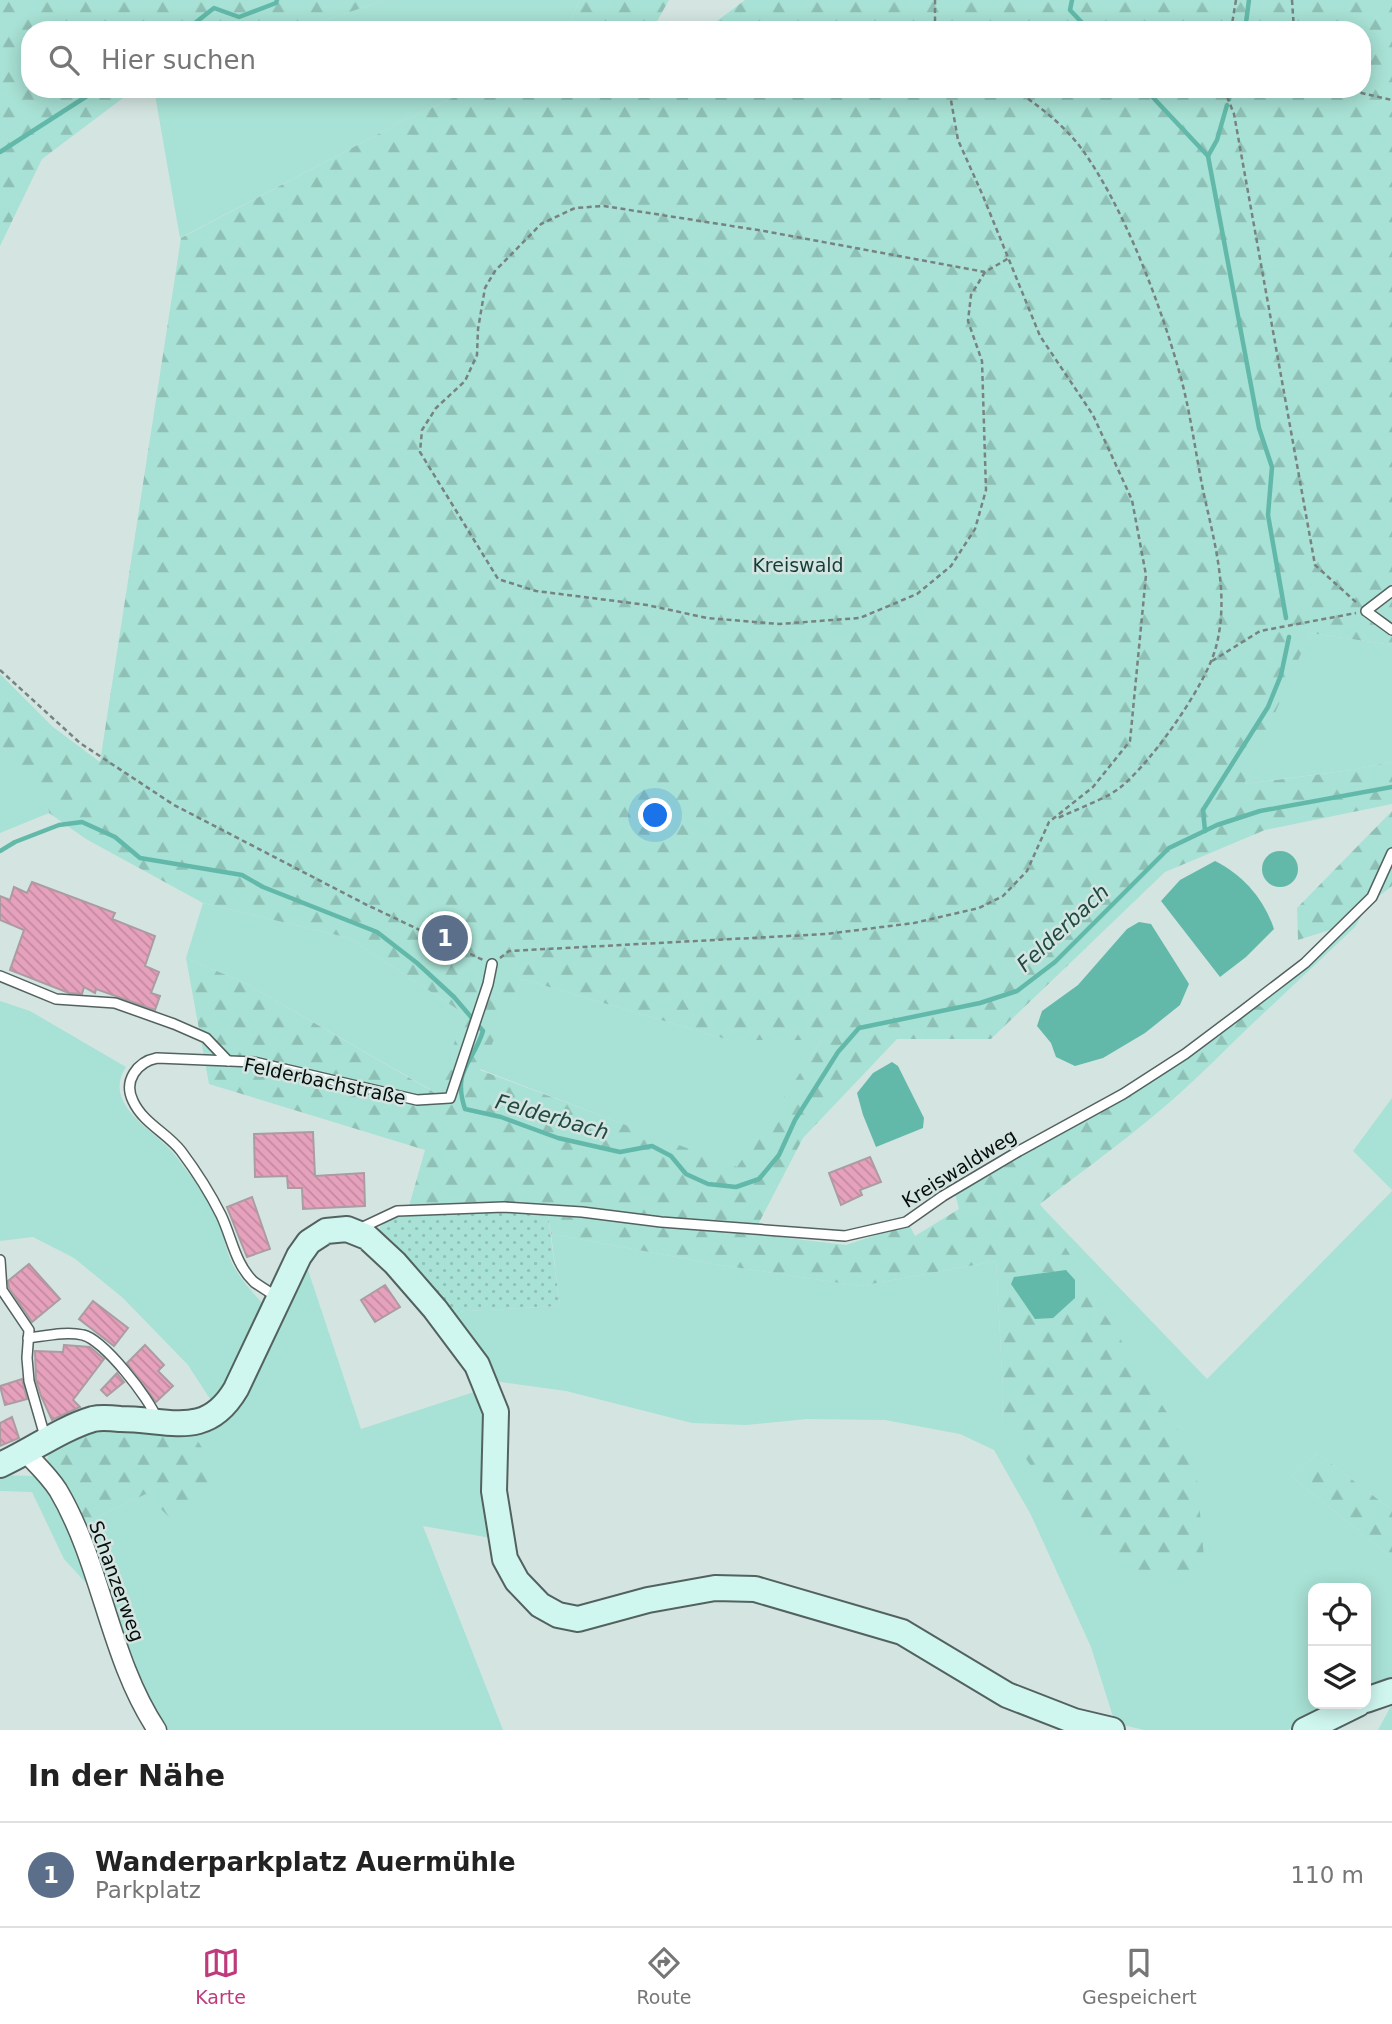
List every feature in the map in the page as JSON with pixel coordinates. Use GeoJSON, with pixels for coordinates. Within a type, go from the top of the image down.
{"type":"FeatureCollection","features":[{"type":"Feature","properties":{"kind":"street"},"geometry":{"type":"LineString","coordinates":[[0,1465],[95,1418],[199,1422],[211,1418],[220,1411],[236,1389],[299,1256],[317,1236],[335,1228],[360,1233],[396,1263],[477,1365],[496,1412],[494,1491],[505,1559],[517,1581],[540,1605],[558,1615],[578,1619],[648,1600],[715,1588],[755,1589],[902,1632],[1007,1695],[1074,1721],[1112,1730]]}},
{"type":"Feature","properties":{"kind":"street","name":"Schanzerweg"},"geometry":{"type":"LineString","coordinates":[[36,1447],[77,1532],[135,1690],[157,1730]]}},
{"type":"Feature","properties":{"kind":"street"},"geometry":{"type":"LineString","coordinates":[[1371,1698],[1392,1691]]}},
{"type":"Feature","properties":{"kind":"street"},"geometry":{"type":"LineString","coordinates":[[1305,1730],[1348,1709]]}},
{"type":"Feature","properties":{"kind":"lane"},"geometry":{"type":"LineString","coordinates":[[1392,591],[1366,611],[1392,630]]}},
{"type":"Feature","properties":{"kind":"lane","name":"Kreiswaldweg"},"geometry":{"type":"LineString","coordinates":[[360,1233],[363,1227],[397,1211],[504,1207],[845,1236],[906,1222],[943,1196],[1019,1151],[1124,1094],[1232,1019],[1305,963],[1372,897],[1392,853]]}},
{"type":"Feature","properties":{"kind":"lane","name":"Felderbachstraße"},"geometry":{"type":"LineString","coordinates":[[278,1298],[253,1281],[237,1258],[222,1217],[203,1183],[180,1149],[148,1121],[133,1101],[130,1082],[136,1068],[146,1060],[157,1058],[254,1062],[417,1100],[450,1098],[480,1011],[492,964]]}},
{"type":"Feature","properties":{"kind":"lane"},"geometry":{"type":"LineString","coordinates":[[0,976],[57,999],[115,1003],[174,1024],[206,1038],[228,1061]]}},
{"type":"Feature","properties":{"kind":"lane"},"geometry":{"type":"LineString","coordinates":[[0,1260],[2,1290],[29,1330],[27,1358],[36,1447]]}},
{"type":"Feature","properties":{"kind":"lane"},"geometry":{"type":"LineString","coordinates":[[28,1338],[82,1334],[96,1340],[145,1396],[157,1420]]}},
{"type":"Feature","properties":{"kind":"path"},"geometry":{"type":"LineString","coordinates":[[934,21],[935,0]]}},
{"type":"Feature","properties":{"kind":"path"},"geometry":{"type":"LineString","coordinates":[[1232,21],[1236,0]]}},
{"type":"Feature","properties":{"kind":"path"},"geometry":{"type":"LineString","coordinates":[[1292,0],[1293,21]]}},
{"type":"Feature","properties":{"kind":"path"},"geometry":{"type":"LineString","coordinates":[[1371,95],[1392,100]]}},
{"type":"Feature","properties":{"kind":"path"},"geometry":{"type":"LineString","coordinates":[[0,670],[80,743],[174,805],[365,904],[492,964],[509,951],[826,934],[914,923],[979,908],[1003,896],[1027,872],[1049,822],[1093,787],[1130,741],[1146,575],[1132,500],[1093,415],[1040,336],[958,140],[951,98]]}},
{"type":"Feature","properties":{"kind":"path"},"geometry":{"type":"LineString","coordinates":[[1027,98],[1046,111],[1081,148],[1112,201],[1145,273],[1179,371],[1219,568],[1222,603],[1216,646],[1211,661],[1158,747],[1121,788],[1049,822]]}},
{"type":"Feature","properties":{"kind":"path"},"geometry":{"type":"LineString","coordinates":[[1228,98],[1234,114],[1315,565],[1366,611]]}},
{"type":"Feature","properties":{"kind":"path"},"geometry":{"type":"LineString","coordinates":[[985,272],[764,231],[604,206],[575,208],[541,224],[495,271],[485,288],[477,355],[465,381],[436,408],[422,430],[420,452],[498,579],[536,592],[647,606],[706,618],[779,624],[860,618],[917,594],[951,566],[975,529],[986,490],[982,361],[968,321],[971,295],[985,272],[1009,258]]}},
{"type":"Feature","properties":{"kind":"path"},"geometry":{"type":"LineString","coordinates":[[1211,661],[1260,631],[1366,611]]}},
{"type":"Feature","properties":{"kind":"green space"},"geometry":{"type":"Polygon","coordinates":[[[0,0],[386,0],[322,21],[21,21],[21,98],[123,98],[42,159],[0,246],[0,0]]]}},
{"type":"Feature","properties":{"kind":"green space"},"geometry":{"type":"Polygon","coordinates":[[[386,0],[580,0],[570,21],[322,21],[386,0]]]}},
{"type":"Feature","properties":{"kind":"green space"},"geometry":{"type":"Polygon","coordinates":[[[580,0],[669,0],[657,21],[570,21],[580,0]]]}},
{"type":"Feature","properties":{"kind":"green space","name":"Kreiswald"},"geometry":{"type":"Polygon","coordinates":[[[745,0],[1392,0],[1392,645],[1310,633],[1244,784],[1392,762],[1392,804],[1265,830],[1165,872],[991,1039],[897,1039],[803,1138],[753,1234],[846,1245],[909,1224],[915,1236],[959,1209],[955,1193],[1018,1154],[1124,1096],[1257,1003],[1266,1011],[1181,1092],[1124,1140],[1040,1204],[1107,1318],[1195,1457],[1205,1569],[1170,1577],[1127,1574],[1038,1476],[1002,1425],[1003,1391],[996,1261],[860,1286],[720,1265],[551,1234],[547,1209],[503,1203],[409,1206],[425,1150],[209,1084],[186,958],[245,983],[439,1095],[463,1013],[349,938],[203,903],[86,839],[49,813],[48,799],[0,746],[0,674],[53,727],[100,762],[181,238],[403,121],[453,98],[1371,98],[1371,21],[717,21],[745,0]],[[522,979],[480,1070],[737,1167],[822,1040],[729,1040],[522,979]]]}},
{"type":"Feature","properties":{"kind":"green space"},"geometry":{"type":"Polygon","coordinates":[[[156,98],[453,98],[403,121],[180,238],[156,98]]]}},
{"type":"Feature","properties":{"kind":"green space"},"geometry":{"type":"Polygon","coordinates":[[[1310,633],[1392,645],[1392,762],[1243,784],[1310,633]]]}},
{"type":"Feature","properties":{"kind":"green space"},"geometry":{"type":"Polygon","coordinates":[[[0,746],[49,799],[49,813],[0,833],[0,746]]]}},
{"type":"Feature","properties":{"kind":"green space"},"geometry":{"type":"Polygon","coordinates":[[[1392,811],[1392,886],[1339,927],[1298,940],[1297,908],[1392,811]]]}},
{"type":"Feature","properties":{"kind":"green space"},"geometry":{"type":"Polygon","coordinates":[[[203,903],[349,938],[463,1013],[440,1095],[245,983],[186,958],[203,903]]]}},
{"type":"Feature","properties":{"kind":"green space"},"geometry":{"type":"Polygon","coordinates":[[[1366,908],[1355,927],[1266,1011],[1257,1003],[1366,908]]]}},
{"type":"Feature","properties":{"kind":"green space"},"geometry":{"type":"Polygon","coordinates":[[[522,979],[729,1040],[822,1040],[737,1168],[480,1069],[522,979]]]}},
{"type":"Feature","properties":{"kind":"green space"},"geometry":{"type":"Polygon","coordinates":[[[0,1001],[30,1011],[126,1067],[120,1081],[120,1093],[125,1105],[175,1155],[198,1186],[217,1218],[233,1266],[265,1306],[214,1405],[188,1365],[123,1298],[74,1258],[33,1237],[0,1241],[0,1001]]]}},
{"type":"Feature","properties":{"kind":"green space"},"geometry":{"type":"Polygon","coordinates":[[[1392,1098],[1392,1190],[1353,1151],[1392,1098]]]}},
{"type":"Feature","properties":{"kind":"green space"},"geometry":{"type":"Polygon","coordinates":[[[1392,1191],[1392,1510],[1317,1453],[1292,1477],[1392,1558],[1392,1680],[1371,1690],[1371,1583],[1308,1583],[1308,1709],[1332,1709],[1288,1730],[1144,1730],[1115,1723],[1091,1647],[1031,1515],[994,1450],[960,1434],[885,1420],[807,1419],[746,1425],[692,1423],[566,1391],[494,1381],[447,1312],[560,1306],[551,1234],[720,1265],[860,1286],[996,1261],[1003,1391],[1002,1425],[1107,1318],[1039,1204],[1207,1379],[1392,1191]]]}},
{"type":"Feature","properties":{"kind":"green space"},"geometry":{"type":"Polygon","coordinates":[[[397,1211],[503,1211],[548,1216],[560,1306],[447,1312],[378,1235],[380,1227],[397,1211]]]}},
{"type":"Feature","properties":{"kind":"green space"},"geometry":{"type":"Polygon","coordinates":[[[307,1267],[361,1429],[480,1390],[489,1422],[491,1538],[423,1526],[503,1730],[162,1730],[129,1658],[81,1525],[146,1494],[225,1486],[190,1429],[217,1421],[307,1267]]]}},
{"type":"Feature","properties":{"kind":"green space"},"geometry":{"type":"Polygon","coordinates":[[[95,1423],[190,1429],[226,1485],[175,1523],[146,1494],[81,1525],[47,1459],[53,1444],[95,1423]]]}},
{"type":"Feature","properties":{"kind":"green space"},"geometry":{"type":"Polygon","coordinates":[[[1317,1453],[1392,1510],[1392,1558],[1292,1477],[1317,1453]]]}},
{"type":"Feature","properties":{"kind":"green space"},"geometry":{"type":"Polygon","coordinates":[[[0,1475],[33,1476],[59,1501],[87,1584],[64,1559],[32,1492],[0,1491],[0,1475]]]}},
{"type":"Feature","properties":{"kind":"green space"},"geometry":{"type":"Polygon","coordinates":[[[1392,1704],[1392,1730],[1378,1730],[1392,1704]]]}},
{"type":"Feature","properties":{"kind":"shaded area"},"geometry":{"type":"Polygon","coordinates":[[[1280,851],[1292,857],[1298,869],[1292,881],[1280,887],[1268,881],[1262,869],[1268,857],[1280,851]]]}},
{"type":"Feature","properties":{"kind":"shaded area"},"geometry":{"type":"Polygon","coordinates":[[[1215,861],[1235,873],[1251,889],[1265,908],[1274,929],[1246,957],[1220,977],[1161,901],[1180,880],[1215,861]]]}},
{"type":"Feature","properties":{"kind":"shaded area"},"geometry":{"type":"Polygon","coordinates":[[[1139,922],[1151,924],[1189,984],[1180,1005],[1145,1033],[1103,1058],[1075,1066],[1056,1057],[1051,1043],[1037,1026],[1042,1011],[1078,985],[1127,929],[1139,922]]]}},
{"type":"Feature","properties":{"kind":"shaded area"},"geometry":{"type":"Polygon","coordinates":[[[892,1062],[898,1066],[924,1118],[923,1128],[876,1147],[857,1093],[873,1073],[892,1062]]]}},
{"type":"Feature","properties":{"kind":"shaded area"},"geometry":{"type":"Polygon","coordinates":[[[1066,1270],[1075,1280],[1075,1298],[1053,1318],[1035,1319],[1011,1284],[1014,1277],[1066,1270]]]}},
{"type":"Feature","properties":{"kind":"building"},"geometry":{"type":"Polygon","coordinates":[[[32,882],[115,913],[112,919],[155,936],[145,966],[159,972],[151,993],[160,996],[155,1010],[96,989],[95,993],[84,987],[82,994],[69,993],[10,970],[24,930],[0,920],[0,896],[10,900],[14,887],[27,893],[32,882]]]}},
{"type":"Feature","properties":{"kind":"building"},"geometry":{"type":"Polygon","coordinates":[[[313,1132],[315,1176],[364,1173],[365,1206],[303,1209],[302,1188],[288,1188],[287,1176],[255,1177],[254,1134],[313,1132]]]}},
{"type":"Feature","properties":{"kind":"building"},"geometry":{"type":"Polygon","coordinates":[[[870,1157],[881,1182],[860,1190],[862,1195],[841,1205],[829,1173],[870,1157]]]}},
{"type":"Feature","properties":{"kind":"building"},"geometry":{"type":"Polygon","coordinates":[[[252,1197],[270,1249],[247,1257],[227,1207],[252,1197]]]}},
{"type":"Feature","properties":{"kind":"building"},"geometry":{"type":"Polygon","coordinates":[[[29,1264],[60,1299],[32,1322],[9,1288],[8,1281],[29,1264]]]}},
{"type":"Feature","properties":{"kind":"building"},"geometry":{"type":"Polygon","coordinates":[[[385,1285],[400,1307],[375,1322],[361,1300],[385,1285]]]}},
{"type":"Feature","properties":{"kind":"building"},"geometry":{"type":"Polygon","coordinates":[[[93,1301],[128,1328],[114,1346],[79,1319],[93,1301]]]}},
{"type":"Feature","properties":{"kind":"building"},"geometry":{"type":"Polygon","coordinates":[[[64,1345],[90,1347],[104,1359],[73,1400],[80,1407],[52,1420],[36,1380],[35,1351],[63,1352],[64,1345]]]}},
{"type":"Feature","properties":{"kind":"building"},"geometry":{"type":"Polygon","coordinates":[[[145,1345],[164,1365],[158,1371],[173,1386],[156,1402],[127,1363],[145,1345]]]}},
{"type":"Feature","properties":{"kind":"building"},"geometry":{"type":"Polygon","coordinates":[[[117,1373],[124,1382],[107,1396],[101,1390],[117,1373]]]}},
{"type":"Feature","properties":{"kind":"building"},"geometry":{"type":"Polygon","coordinates":[[[22,1379],[27,1399],[5,1405],[0,1386],[22,1379]]]}},
{"type":"Feature","properties":{"kind":"building"},"geometry":{"type":"Polygon","coordinates":[[[12,1417],[19,1438],[0,1446],[0,1423],[12,1417]]]}},
{"type":"Feature","properties":{"kind":"waterway"},"geometry":{"type":"LineString","coordinates":[[197,21],[214,8],[239,17],[276,3],[277,0]]}},
{"type":"Feature","properties":{"kind":"waterway"},"geometry":{"type":"LineString","coordinates":[[1072,0],[1070,10],[1080,21]]}},
{"type":"Feature","properties":{"kind":"waterway"},"geometry":{"type":"LineString","coordinates":[[1246,21],[1249,0]]}},
{"type":"Feature","properties":{"kind":"waterway"},"geometry":{"type":"LineString","coordinates":[[0,152],[84,98]]}},
{"type":"Feature","properties":{"kind":"waterway"},"geometry":{"type":"LineString","coordinates":[[1153,98],[1208,156],[1259,428],[1272,467],[1268,515],[1286,618]]}},
{"type":"Feature","properties":{"kind":"waterway"},"geometry":{"type":"LineString","coordinates":[[1208,156],[1217,140],[1227,105]]}},
{"type":"Feature","properties":{"kind":"waterway"},"geometry":{"type":"LineString","coordinates":[[1205,831],[1203,810],[1268,707],[1281,675],[1289,637]]}},
{"type":"Feature","properties":{"kind":"waterway","name":"Felderbach"},"geometry":{"type":"LineString","coordinates":[[0,851],[15,842],[59,825],[82,822],[115,837],[140,858],[242,875],[263,887],[377,932],[417,963],[454,997],[483,1031],[462,1076],[465,1109],[501,1117],[558,1138],[620,1152],[652,1146],[671,1156],[686,1174],[708,1184],[736,1187],[759,1179],[779,1155],[795,1120],[838,1052],[859,1028],[980,1003],[1017,991],[1055,962],[1169,848],[1217,825],[1260,811],[1392,787]]}},
{"type":"Feature","properties":{"kind":"place","name":"Wanderparkplatz Auermühle"},"geometry":{"type":"Point","coordinates":[445,938]}}]}
